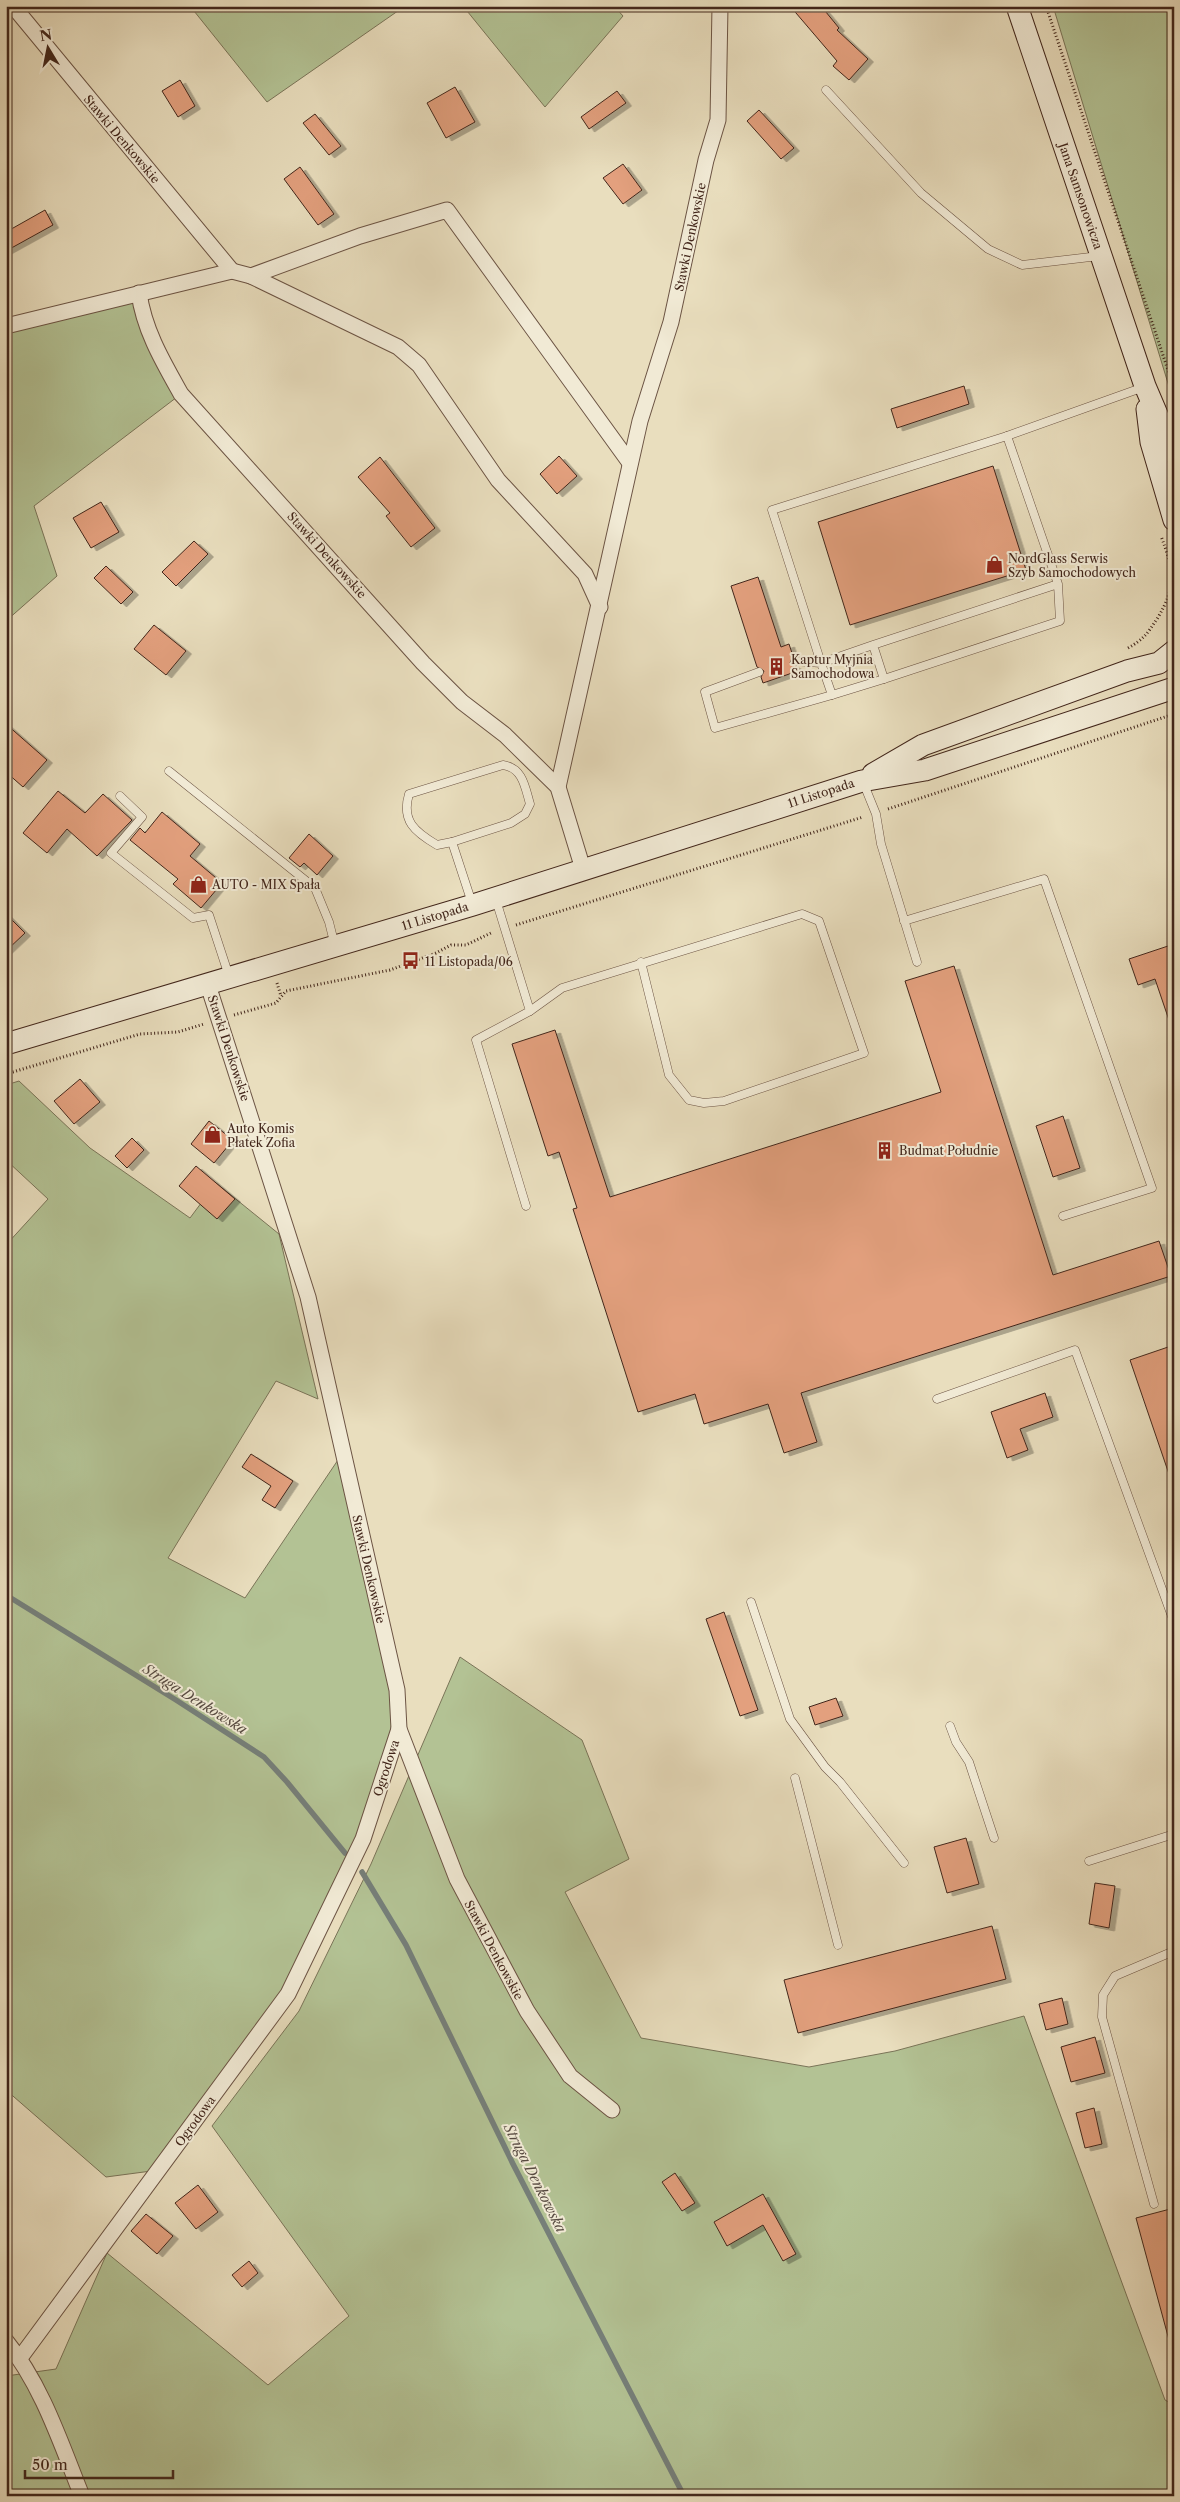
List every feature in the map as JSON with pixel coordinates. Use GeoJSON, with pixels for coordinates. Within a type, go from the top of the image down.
{"type":"FeatureCollection","features":[{"type":"Feature","properties":{"kind":"street","name":"Stawki Denkowskie"},"geometry":{"type":"LineString","coordinates":[[13,6],[232,271]]}},
{"type":"Feature","properties":{"kind":"street","name":"Stawki Denkowskie"},"geometry":{"type":"LineString","coordinates":[[558,787],[600,607],[640,420],[671,322],[706,160],[718,120],[720,6]]}},
{"type":"Feature","properties":{"kind":"street","name":"Jana Samsonowicza"},"geometry":{"type":"LineString","coordinates":[[1017,6],[1145,386],[1174,454]]}},
{"type":"Feature","properties":{"kind":"street"},"geometry":{"type":"LineString","coordinates":[[251,276],[360,236],[447,210],[630,463]]}},
{"type":"Feature","properties":{"kind":"street"},"geometry":{"type":"LineString","coordinates":[[6,326],[232,271],[251,276],[398,347],[419,365],[498,480],[585,574],[600,607]]}},
{"type":"Feature","properties":{"kind":"street","name":"Stawki Denkowskie"},"geometry":{"type":"LineString","coordinates":[[139,293],[142,313],[156,349],[181,394],[423,663],[462,702],[512,741],[558,787],[582,869]]}},
{"type":"Feature","properties":{"kind":"street","name":"Jana Samsonowicza"},"geometry":{"type":"LineString","coordinates":[[1145,386],[1151,442],[1174,520]]}},
{"type":"Feature","properties":{"kind":"street","name":"11 Listopada"},"geometry":{"type":"LineString","coordinates":[[862,780],[924,745],[1127,671],[1159,663],[1174,650]]}},
{"type":"Feature","properties":{"kind":"street","name":"11 Listopada"},"geometry":{"type":"LineString","coordinates":[[6,1044],[473,905],[862,780],[925,770],[1060,728],[1174,688]]}},
{"type":"Feature","properties":{"kind":"street","name":"Stawki Denkowskie"},"geometry":{"type":"LineString","coordinates":[[208,985],[221,1019],[271,1185],[308,1297],[397,1690],[399,1729],[457,1880],[527,2011],[570,2076],[612,2110]]}},
{"type":"Feature","properties":{"kind":"street","name":"Ogrodowa"},"geometry":{"type":"LineString","coordinates":[[20,2358],[288,1994],[363,1839],[399,1729]]}},
{"type":"Feature","properties":{"kind":"street"},"geometry":{"type":"LineString","coordinates":[[6,2342],[20,2358],[49,2418],[82,2496]]}},
{"type":"Feature","properties":{"kind":"lane"},"geometry":{"type":"LineString","coordinates":[[826,90],[921,193],[988,249],[1022,265],[1101,256]]}},
{"type":"Feature","properties":{"kind":"lane"},"geometry":{"type":"LineString","coordinates":[[832,696],[772,510],[1007,436],[1145,386]]}},
{"type":"Feature","properties":{"kind":"lane"},"geometry":{"type":"LineString","coordinates":[[759,672],[705,692],[715,728],[832,696],[1060,621],[1058,584],[1007,436]]}},
{"type":"Feature","properties":{"kind":"lane"},"geometry":{"type":"LineString","coordinates":[[795,661],[821,663],[1058,584]]}},
{"type":"Feature","properties":{"kind":"lane"},"geometry":{"type":"LineString","coordinates":[[873,645],[884,679]]}},
{"type":"Feature","properties":{"kind":"lane"},"geometry":{"type":"LineString","coordinates":[[503,765],[513,767],[521,774],[530,804],[525,814],[511,823],[452,842],[437,845],[423,836],[410,822],[405,808],[409,794],[503,765]]}},
{"type":"Feature","properties":{"kind":"lane"},"geometry":{"type":"LineString","coordinates":[[169,771],[315,888],[329,922],[335,947]]}},
{"type":"Feature","properties":{"kind":"lane"},"geometry":{"type":"LineString","coordinates":[[862,780],[876,814],[881,844],[916,962]]}},
{"type":"Feature","properties":{"kind":"lane"},"geometry":{"type":"LineString","coordinates":[[120,796],[142,818],[112,853],[194,918],[210,915],[230,978]]}},
{"type":"Feature","properties":{"kind":"lane"},"geometry":{"type":"LineString","coordinates":[[452,842],[473,905]]}},
{"type":"Feature","properties":{"kind":"lane"},"geometry":{"type":"LineString","coordinates":[[904,921],[1044,879],[1152,1188],[1063,1216]]}},
{"type":"Feature","properties":{"kind":"lane"},"geometry":{"type":"LineString","coordinates":[[495,898],[506,928],[530,1011]]}},
{"type":"Feature","properties":{"kind":"lane"},"geometry":{"type":"LineString","coordinates":[[526,1206],[476,1040],[530,1011],[562,988],[640,962],[802,914],[819,921],[864,1053],[724,1101],[704,1104],[689,1100],[669,1076],[640,962]]}},
{"type":"Feature","properties":{"kind":"lane"},"geometry":{"type":"LineString","coordinates":[[937,1399],[1075,1350],[1174,1622]]}},
{"type":"Feature","properties":{"kind":"lane"},"geometry":{"type":"LineString","coordinates":[[751,1602],[790,1719],[825,1767],[840,1782],[904,1863]]}},
{"type":"Feature","properties":{"kind":"lane"},"geometry":{"type":"LineString","coordinates":[[950,1726],[956,1742],[969,1762],[994,1838]]}},
{"type":"Feature","properties":{"kind":"lane"},"geometry":{"type":"LineString","coordinates":[[795,1778],[838,1946]]}},
{"type":"Feature","properties":{"kind":"lane"},"geometry":{"type":"LineString","coordinates":[[1089,1861],[1174,1834]]}},
{"type":"Feature","properties":{"kind":"lane"},"geometry":{"type":"LineString","coordinates":[[1154,2204],[1102,2017],[1103,1995],[1115,1976],[1174,1951]]}},
{"type":"Feature","properties":{"kind":"path"},"geometry":{"type":"LineString","coordinates":[[1046,6],[1174,388]]}},
{"type":"Feature","properties":{"kind":"path"},"geometry":{"type":"LineString","coordinates":[[1121,652],[1144,640],[1168,600],[1171,591],[1171,562],[1174,561]]}},
{"type":"Feature","properties":{"kind":"path"},"geometry":{"type":"LineString","coordinates":[[6,1074],[140,1034],[178,1032],[276,1003],[286,992],[390,970],[436,953],[451,945],[466,945],[484,935],[876,814],[1174,714]]}},
{"type":"Feature","properties":{"kind":"green space"},"geometry":{"type":"Polygon","coordinates":[[[190,6],[405,6],[267,102],[190,6]]]}},
{"type":"Feature","properties":{"kind":"green space"},"geometry":{"type":"Polygon","coordinates":[[[463,6],[614,6],[623,16],[545,107],[463,6]]]}},
{"type":"Feature","properties":{"kind":"green space"},"geometry":{"type":"Polygon","coordinates":[[[1053,6],[1174,6],[1174,403],[1053,6]]]}},
{"type":"Feature","properties":{"kind":"green space"},"geometry":{"type":"Polygon","coordinates":[[[139,293],[181,394],[34,506],[57,576],[6,621],[6,326],[139,293]]]}},
{"type":"Feature","properties":{"kind":"green space"},"geometry":{"type":"Polygon","coordinates":[[[19,1081],[90,1148],[190,1218],[216,1183],[279,1234],[318,1399],[276,1381],[168,1558],[245,1598],[342,1454],[399,1729],[363,1839],[288,1994],[159,2170],[106,2177],[6,2090],[6,1245],[48,1199],[6,1160],[6,1085],[19,1081]]]}},
{"type":"Feature","properties":{"kind":"green space"},"geometry":{"type":"Polygon","coordinates":[[[460,1657],[582,1740],[629,1859],[565,1892],[641,2038],[809,2067],[895,2051],[1024,2016],[1165,2400],[1174,2405],[1174,2496],[6,2496],[6,2376],[56,2369],[107,2253],[268,2385],[349,2316],[212,2126],[299,2011],[371,1864],[460,1657]]]}},
{"type":"Feature","properties":{"kind":"building"},"geometry":{"type":"Polygon","coordinates":[[[790,6],[821,6],[839,28],[837,30],[868,59],[849,80],[833,66],[837,61],[790,6]]]}},
{"type":"Feature","properties":{"kind":"building"},"geometry":{"type":"Polygon","coordinates":[[[180,80],[195,106],[178,117],[162,91],[180,80]]]}},
{"type":"Feature","properties":{"kind":"building"},"geometry":{"type":"Polygon","coordinates":[[[455,87],[475,122],[446,138],[427,103],[455,87]]]}},
{"type":"Feature","properties":{"kind":"building"},"geometry":{"type":"Polygon","coordinates":[[[617,91],[626,103],[589,129],[581,117],[617,91]]]}},
{"type":"Feature","properties":{"kind":"building"},"geometry":{"type":"Polygon","coordinates":[[[759,110],[794,148],[781,159],[747,121],[759,110]]]}},
{"type":"Feature","properties":{"kind":"building"},"geometry":{"type":"Polygon","coordinates":[[[315,114],[341,146],[329,155],[303,123],[315,114]]]}},
{"type":"Feature","properties":{"kind":"building"},"geometry":{"type":"Polygon","coordinates":[[[623,164],[642,190],[623,204],[603,178],[623,164]]]}},
{"type":"Feature","properties":{"kind":"building"},"geometry":{"type":"Polygon","coordinates":[[[300,167],[334,214],[318,225],[284,179],[300,167]]]}},
{"type":"Feature","properties":{"kind":"building"},"geometry":{"type":"Polygon","coordinates":[[[45,210],[53,225],[6,251],[6,232],[45,210]]]}},
{"type":"Feature","properties":{"kind":"building"},"geometry":{"type":"Polygon","coordinates":[[[964,386],[969,404],[897,428],[891,409],[964,386]]]}},
{"type":"Feature","properties":{"kind":"building"},"geometry":{"type":"Polygon","coordinates":[[[559,456],[577,476],[557,494],[540,474],[559,456]]]}},
{"type":"Feature","properties":{"kind":"building"},"geometry":{"type":"Polygon","coordinates":[[[380,457],[435,528],[411,547],[386,516],[390,513],[358,477],[380,457]]]}},
{"type":"Feature","properties":{"kind":"building"},"geometry":{"type":"Polygon","coordinates":[[[993,466],[1026,570],[850,625],[818,522],[993,466]]]}},
{"type":"Feature","properties":{"kind":"building"},"geometry":{"type":"Polygon","coordinates":[[[101,502],[119,532],[91,548],[73,518],[101,502]]]}},
{"type":"Feature","properties":{"kind":"building"},"geometry":{"type":"Polygon","coordinates":[[[194,541],[208,554],[176,586],[162,572],[194,541]]]}},
{"type":"Feature","properties":{"kind":"building"},"geometry":{"type":"Polygon","coordinates":[[[106,566],[133,592],[121,604],[94,578],[106,566]]]}},
{"type":"Feature","properties":{"kind":"building"},"geometry":{"type":"Polygon","coordinates":[[[758,577],[781,647],[789,644],[793,656],[790,663],[797,667],[798,671],[763,683],[761,677],[764,671],[757,667],[731,586],[758,577]]]}},
{"type":"Feature","properties":{"kind":"building"},"geometry":{"type":"Polygon","coordinates":[[[154,625],[186,651],[166,675],[134,649],[154,625]]]}},
{"type":"Feature","properties":{"kind":"building"},"geometry":{"type":"Polygon","coordinates":[[[6,724],[47,760],[23,787],[6,772],[6,724]]]}},
{"type":"Feature","properties":{"kind":"building"},"geometry":{"type":"Polygon","coordinates":[[[58,791],[85,813],[103,794],[132,820],[97,856],[67,829],[47,853],[23,833],[58,791]]]}},
{"type":"Feature","properties":{"kind":"building"},"geometry":{"type":"Polygon","coordinates":[[[162,812],[200,844],[190,856],[222,883],[201,908],[173,884],[178,879],[130,840],[140,828],[145,833],[162,812]]]}},
{"type":"Feature","properties":{"kind":"building"},"geometry":{"type":"Polygon","coordinates":[[[309,834],[333,856],[317,875],[304,863],[300,867],[289,858],[309,834]]]}},
{"type":"Feature","properties":{"kind":"building"},"geometry":{"type":"Polygon","coordinates":[[[6,914],[25,933],[6,951],[6,914]]]}},
{"type":"Feature","properties":{"kind":"building"},"geometry":{"type":"Polygon","coordinates":[[[1174,944],[1174,1025],[1171,1026],[1155,979],[1138,985],[1129,959],[1174,944]]]}},
{"type":"Feature","properties":{"kind":"building","name":"Budmat Południe"},"geometry":{"type":"Polygon","coordinates":[[[954,966],[1053,1275],[1159,1241],[1171,1276],[801,1393],[817,1442],[784,1453],[768,1404],[704,1424],[695,1394],[638,1412],[573,1209],[577,1208],[559,1152],[548,1156],[512,1044],[555,1030],[610,1197],[941,1092],[905,981],[954,966]]]}},
{"type":"Feature","properties":{"kind":"building"},"geometry":{"type":"Polygon","coordinates":[[[80,1079],[100,1102],[74,1124],[54,1101],[80,1079]]]}},
{"type":"Feature","properties":{"kind":"building"},"geometry":{"type":"Polygon","coordinates":[[[1063,1116],[1080,1168],[1053,1177],[1036,1126],[1063,1116]]]}},
{"type":"Feature","properties":{"kind":"building"},"geometry":{"type":"Polygon","coordinates":[[[209,1121],[233,1140],[214,1163],[191,1144],[209,1121]]]}},
{"type":"Feature","properties":{"kind":"building"},"geometry":{"type":"Polygon","coordinates":[[[132,1138],[144,1150],[127,1168],[115,1156],[132,1138]]]}},
{"type":"Feature","properties":{"kind":"building"},"geometry":{"type":"Polygon","coordinates":[[[196,1166],[235,1199],[217,1219],[179,1186],[196,1166]]]}},
{"type":"Feature","properties":{"kind":"building"},"geometry":{"type":"Polygon","coordinates":[[[1174,1345],[1174,1480],[1171,1480],[1130,1360],[1174,1345]]]}},
{"type":"Feature","properties":{"kind":"building"},"geometry":{"type":"Polygon","coordinates":[[[1045,1393],[1053,1417],[1020,1429],[1028,1450],[1007,1458],[991,1412],[1045,1393]]]}},
{"type":"Feature","properties":{"kind":"building"},"geometry":{"type":"Polygon","coordinates":[[[251,1454],[293,1481],[275,1508],[262,1500],[271,1486],[242,1467],[251,1454]]]}},
{"type":"Feature","properties":{"kind":"building"},"geometry":{"type":"Polygon","coordinates":[[[724,1612],[758,1710],[740,1716],[706,1619],[724,1612]]]}},
{"type":"Feature","properties":{"kind":"building"},"geometry":{"type":"Polygon","coordinates":[[[836,1698],[843,1716],[815,1725],[809,1707],[836,1698]]]}},
{"type":"Feature","properties":{"kind":"building"},"geometry":{"type":"Polygon","coordinates":[[[966,1838],[979,1884],[947,1893],[934,1847],[966,1838]]]}},
{"type":"Feature","properties":{"kind":"building"},"geometry":{"type":"Polygon","coordinates":[[[1095,1883],[1115,1886],[1109,1928],[1089,1924],[1095,1883]]]}},
{"type":"Feature","properties":{"kind":"building"},"geometry":{"type":"Polygon","coordinates":[[[992,1926],[1006,1979],[798,2033],[784,1980],[992,1926]]]}},
{"type":"Feature","properties":{"kind":"building"},"geometry":{"type":"Polygon","coordinates":[[[1062,1998],[1068,2024],[1046,2030],[1039,2004],[1062,1998]]]}},
{"type":"Feature","properties":{"kind":"building"},"geometry":{"type":"Polygon","coordinates":[[[1095,2037],[1105,2073],[1071,2082],[1061,2047],[1095,2037]]]}},
{"type":"Feature","properties":{"kind":"building"},"geometry":{"type":"Polygon","coordinates":[[[1094,2108],[1102,2144],[1085,2148],[1076,2113],[1094,2108]]]}},
{"type":"Feature","properties":{"kind":"building"},"geometry":{"type":"Polygon","coordinates":[[[675,2173],[695,2203],[682,2211],[662,2182],[675,2173]]]}},
{"type":"Feature","properties":{"kind":"building"},"geometry":{"type":"Polygon","coordinates":[[[198,2185],[218,2212],[196,2229],[175,2203],[198,2185]]]}},
{"type":"Feature","properties":{"kind":"building"},"geometry":{"type":"Polygon","coordinates":[[[763,2194],[796,2254],[783,2261],[763,2225],[727,2246],[714,2222],[763,2194]]]}},
{"type":"Feature","properties":{"kind":"building"},"geometry":{"type":"Polygon","coordinates":[[[1174,2208],[1174,2339],[1169,2340],[1136,2218],[1174,2208]]]}},
{"type":"Feature","properties":{"kind":"building"},"geometry":{"type":"Polygon","coordinates":[[[146,2214],[173,2236],[157,2254],[131,2231],[146,2214]]]}},
{"type":"Feature","properties":{"kind":"building"},"geometry":{"type":"Polygon","coordinates":[[[249,2261],[258,2273],[242,2287],[232,2275],[249,2261]]]}},
{"type":"Feature","properties":{"kind":"waterway","name":"Struga Denkowska"},"geometry":{"type":"LineString","coordinates":[[6,1595],[264,1757],[345,1853]]}},
{"type":"Feature","properties":{"kind":"waterway","name":"Struga Denkowska"},"geometry":{"type":"LineString","coordinates":[[362,1872],[406,1945],[513,2164],[684,2496]]}},
{"type":"Feature","properties":{"kind":"place","name":"NordGlass Serwis Szyb Samochodowych"},"geometry":{"type":"Point","coordinates":[994,565]}},
{"type":"Feature","properties":{"kind":"place","name":"Kaptur Myjnia Samochodowa"},"geometry":{"type":"Point","coordinates":[777,666]}},
{"type":"Feature","properties":{"kind":"place","name":"AUTO - MIX Spała"},"geometry":{"type":"Point","coordinates":[198,884]}},
{"type":"Feature","properties":{"kind":"place","name":"11 Listopada/06"},"geometry":{"type":"Point","coordinates":[411,961]}},
{"type":"Feature","properties":{"kind":"place","name":"Auto Komis Płatek Zofia"},"geometry":{"type":"Point","coordinates":[213,1135]}},
{"type":"Feature","properties":{"kind":"place","name":"Budmat Południe"},"geometry":{"type":"Point","coordinates":[885,1150]}}]}
